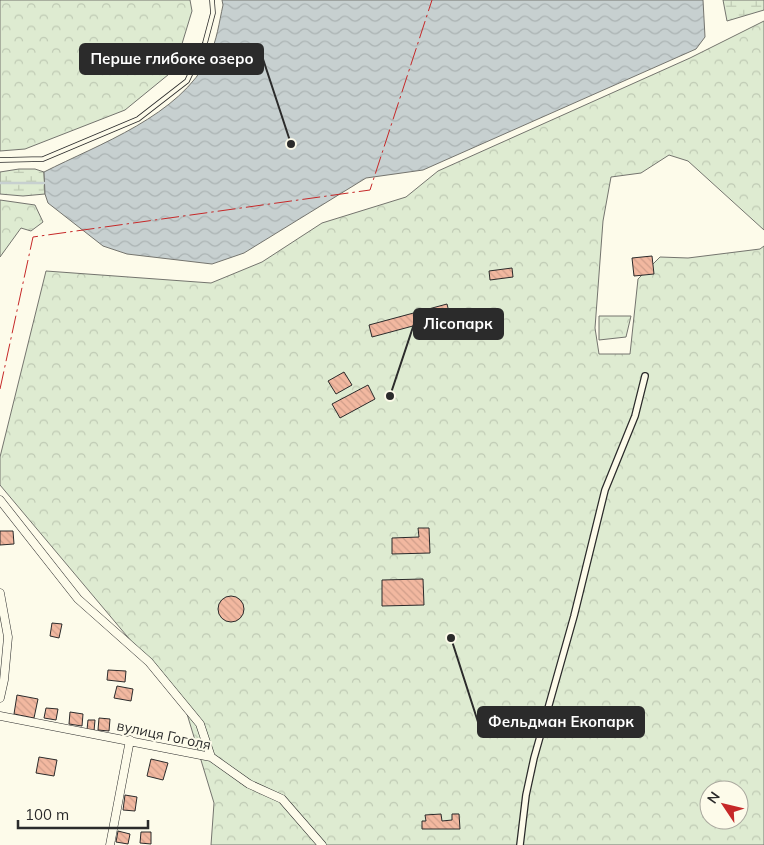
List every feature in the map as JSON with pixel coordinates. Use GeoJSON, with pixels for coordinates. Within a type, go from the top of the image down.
{"type":"FeatureCollection","features":[{"type":"Feature","properties":{"kind":"street"},"geometry":{"type":"LineString","coordinates":[[520,845],[526,795],[534,758],[574,616],[605,490],[634,416],[645,376]]}},
{"type":"Feature","properties":{"kind":"street"},"geometry":{"type":"LineString","coordinates":[[0,500],[78,599],[149,662],[200,724],[211,757]]}},
{"type":"Feature","properties":{"kind":"street"},"geometry":{"type":"LineString","coordinates":[[0,594],[8,637],[4,680],[0,698]]}},
{"type":"Feature","properties":{"kind":"street","name":"вулиця Гоголя"},"geometry":{"type":"LineString","coordinates":[[0,716],[211,757],[249,784],[282,799],[322,845]]}},
{"type":"Feature","properties":{"kind":"street"},"geometry":{"type":"LineString","coordinates":[[110,845],[130,740]]}},
{"type":"Feature","properties":{"kind":"lane"},"geometry":{"type":"LineString","coordinates":[[0,160],[44,159],[138,119],[187,81],[205,43],[214,13],[212,0]]}},
{"type":"Feature","properties":{"kind":"green space"},"geometry":{"type":"Polygon","coordinates":[[[0,0],[190,0],[192,11],[174,70],[125,110],[25,149],[0,151],[0,0]]]}},
{"type":"Feature","properties":{"kind":"green space"},"geometry":{"type":"Polygon","coordinates":[[[723,0],[764,0],[764,10],[727,21],[723,0]]]}},
{"type":"Feature","properties":{"kind":"green space"},"geometry":{"type":"Polygon","coordinates":[[[764,21],[764,230],[688,161],[669,155],[641,173],[611,177],[603,221],[595,328],[599,354],[630,354],[638,279],[660,257],[688,258],[760,249],[764,246],[764,845],[211,845],[214,803],[184,704],[0,485],[0,457],[46,271],[211,283],[262,262],[322,223],[406,197],[438,171],[690,58],[764,21]]]}},
{"type":"Feature","properties":{"kind":"green space"},"geometry":{"type":"Polygon","coordinates":[[[35,169],[44,172],[45,194],[23,196],[0,194],[0,172],[35,169]]]}},
{"type":"Feature","properties":{"kind":"green space"},"geometry":{"type":"Polygon","coordinates":[[[0,200],[35,205],[43,222],[31,231],[21,228],[0,257],[0,200]]]}},
{"type":"Feature","properties":{"kind":"green space"},"geometry":{"type":"Polygon","coordinates":[[[599,316],[631,316],[626,337],[599,340],[599,316]]]}},
{"type":"Feature","properties":{"kind":"water"},"geometry":{"type":"Polygon","coordinates":[[[222,0],[703,0],[705,37],[696,49],[423,170],[366,178],[244,253],[212,264],[127,254],[103,246],[48,203],[45,194],[44,172],[113,139],[159,112],[179,96],[196,78],[209,57],[218,31],[223,5],[222,0]]]}},
{"type":"Feature","properties":{"kind":"building"},"geometry":{"type":"Polygon","coordinates":[[[652,256],[654,274],[634,276],[632,258],[652,256]]]}},
{"type":"Feature","properties":{"kind":"building"},"geometry":{"type":"Polygon","coordinates":[[[512,268],[513,277],[490,280],[489,271],[512,268]]]}},
{"type":"Feature","properties":{"kind":"building"},"geometry":{"type":"Polygon","coordinates":[[[447,304],[450,316],[372,337],[369,325],[447,304]]]}},
{"type":"Feature","properties":{"kind":"building"},"geometry":{"type":"Polygon","coordinates":[[[344,372],[352,385],[336,394],[328,381],[344,372]]]}},
{"type":"Feature","properties":{"kind":"building"},"geometry":{"type":"Polygon","coordinates":[[[368,385],[375,399],[340,418],[332,404],[368,385]]]}},
{"type":"Feature","properties":{"kind":"building"},"geometry":{"type":"Polygon","coordinates":[[[418,528],[429,528],[430,553],[392,554],[392,538],[419,537],[418,528]]]}},
{"type":"Feature","properties":{"kind":"building"},"geometry":{"type":"Polygon","coordinates":[[[0,531],[13,531],[14,544],[0,545],[0,531]]]}},
{"type":"Feature","properties":{"kind":"building"},"geometry":{"type":"Polygon","coordinates":[[[423,579],[424,605],[382,606],[382,580],[423,579]]]}},
{"type":"Feature","properties":{"kind":"building"},"geometry":{"type":"Polygon","coordinates":[[[231,596],[240,600],[244,609],[240,618],[231,622],[222,618],[218,609],[222,600],[231,596]]]}},
{"type":"Feature","properties":{"kind":"building"},"geometry":{"type":"Polygon","coordinates":[[[52,623],[62,624],[59,638],[50,636],[52,623]]]}},
{"type":"Feature","properties":{"kind":"building"},"geometry":{"type":"Polygon","coordinates":[[[108,670],[126,671],[125,682],[107,680],[108,670]]]}},
{"type":"Feature","properties":{"kind":"building"},"geometry":{"type":"Polygon","coordinates":[[[117,686],[133,689],[131,701],[114,698],[117,686]]]}},
{"type":"Feature","properties":{"kind":"building"},"geometry":{"type":"Polygon","coordinates":[[[17,695],[38,699],[34,718],[14,714],[17,695]]]}},
{"type":"Feature","properties":{"kind":"building"},"geometry":{"type":"Polygon","coordinates":[[[46,708],[58,709],[56,720],[44,718],[46,708]]]}},
{"type":"Feature","properties":{"kind":"building"},"geometry":{"type":"Polygon","coordinates":[[[70,712],[83,714],[82,726],[69,724],[70,712]]]}},
{"type":"Feature","properties":{"kind":"building"},"geometry":{"type":"Polygon","coordinates":[[[99,718],[110,719],[109,731],[98,730],[99,718]]]}},
{"type":"Feature","properties":{"kind":"building"},"geometry":{"type":"Polygon","coordinates":[[[88,720],[95,720],[94,731],[87,730],[88,720]]]}},
{"type":"Feature","properties":{"kind":"building"},"geometry":{"type":"Polygon","coordinates":[[[39,757],[57,760],[54,776],[36,773],[39,757]]]}},
{"type":"Feature","properties":{"kind":"building"},"geometry":{"type":"Polygon","coordinates":[[[151,759],[168,763],[163,780],[147,776],[151,759]]]}},
{"type":"Feature","properties":{"kind":"building"},"geometry":{"type":"Polygon","coordinates":[[[125,795],[137,797],[135,811],[123,810],[125,795]]]}},
{"type":"Feature","properties":{"kind":"building"},"geometry":{"type":"Polygon","coordinates":[[[441,814],[442,821],[452,820],[452,814],[459,814],[460,829],[422,829],[422,821],[426,821],[425,815],[441,814]]]}},
{"type":"Feature","properties":{"kind":"building"},"geometry":{"type":"Polygon","coordinates":[[[118,831],[130,834],[128,844],[116,842],[118,831]]]}},
{"type":"Feature","properties":{"kind":"building"},"geometry":{"type":"Polygon","coordinates":[[[141,832],[151,832],[151,844],[140,843],[141,832]]]}},
{"type":"Feature","properties":{"kind":"waterway"},"geometry":{"type":"LineString","coordinates":[[0,183],[44,183]]}},
{"type":"Feature","properties":{"kind":"power"},"geometry":{"type":"LineString","coordinates":[[0,389],[33,237],[370,190],[432,0]]}},
{"type":"Feature","properties":{"kind":"place","name":"Перше глибоке озеро"},"geometry":{"type":"Point","coordinates":[291,144]}},
{"type":"Feature","properties":{"kind":"place","name":"Лісопарк"},"geometry":{"type":"Point","coordinates":[390,396]}},
{"type":"Feature","properties":{"kind":"place","name":"Фельдман Екопарк"},"geometry":{"type":"Point","coordinates":[451,638]}}]}
